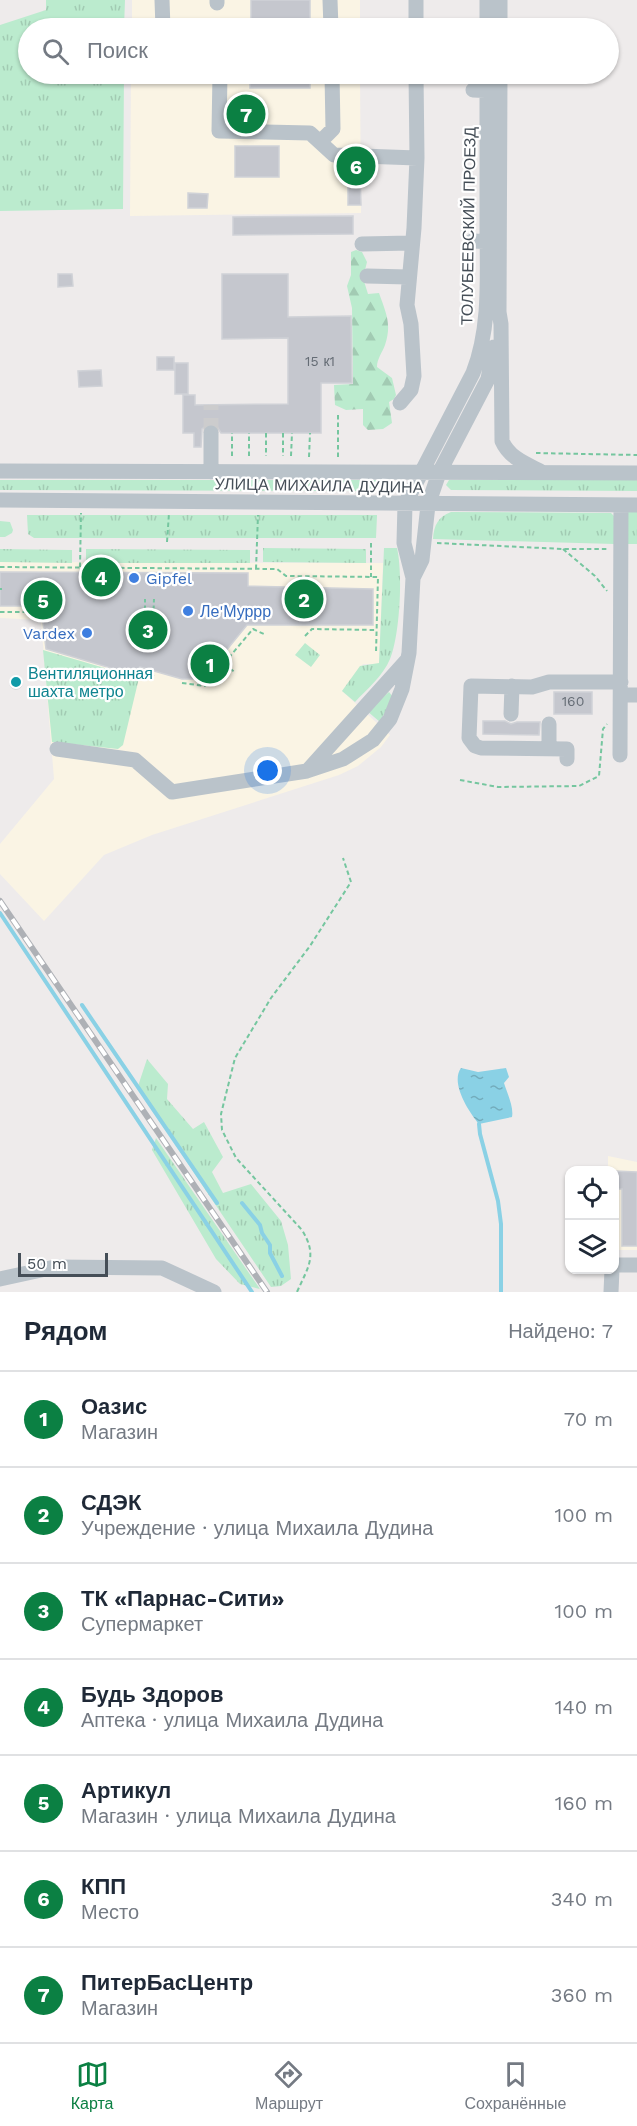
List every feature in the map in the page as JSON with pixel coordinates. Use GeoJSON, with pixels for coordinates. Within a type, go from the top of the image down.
{"type":"FeatureCollection","features":[{"type":"Feature","properties":{"kind":"street"},"geometry":{"type":"LineString","coordinates":[[162,0],[163,18]]}},
{"type":"Feature","properties":{"kind":"street"},"geometry":{"type":"LineString","coordinates":[[330,0],[331,18]]}},
{"type":"Feature","properties":{"kind":"street"},"geometry":{"type":"LineString","coordinates":[[416,0],[416,18]]}},
{"type":"Feature","properties":{"kind":"street"},"geometry":{"type":"LineString","coordinates":[[487,18],[488,0]]}},
{"type":"Feature","properties":{"kind":"street"},"geometry":{"type":"LineString","coordinates":[[500,0],[500,18]]}},
{"type":"Feature","properties":{"kind":"street"},"geometry":{"type":"LineString","coordinates":[[220,84],[219,131],[310,133],[334,155],[417,158]]}},
{"type":"Feature","properties":{"kind":"street"},"geometry":{"type":"LineString","coordinates":[[320,142],[333,129],[332,84]]}},
{"type":"Feature","properties":{"kind":"street"},"geometry":{"type":"LineString","coordinates":[[400,403],[411,390],[414,376],[411,324],[406,305],[414,228],[417,158],[416,84]]}},
{"type":"Feature","properties":{"kind":"street","name":"ТОЛУБЕЕВСКИЙ ПРОЕЗД"},"geometry":{"type":"LineString","coordinates":[[405,504],[480,355],[485,329],[487,84]]}},
{"type":"Feature","properties":{"kind":"street","name":"ТОЛУБЕЕВСКИЙ ПРОЕЗД"},"geometry":{"type":"LineString","coordinates":[[487,91],[492,84]]}},
{"type":"Feature","properties":{"kind":"street","name":"ТОЛУБЕЕВСКИЙ ПРОЕЗД"},"geometry":{"type":"LineString","coordinates":[[486,241],[501,324],[502,441],[511,455],[542,473]]}},
{"type":"Feature","properties":{"kind":"street"},"geometry":{"type":"LineString","coordinates":[[362,244],[411,243]]}},
{"type":"Feature","properties":{"kind":"street"},"geometry":{"type":"LineString","coordinates":[[367,276],[408,277]]}},
{"type":"Feature","properties":{"kind":"street","name":"ТОЛУБЕЕВСКИЙ ПРОЕЗД"},"geometry":{"type":"LineString","coordinates":[[413,578],[422,560],[428,505],[439,473],[488,379],[499,312]]}},
{"type":"Feature","properties":{"kind":"street"},"geometry":{"type":"LineString","coordinates":[[211,433],[211,472]]}},
{"type":"Feature","properties":{"kind":"street","name":"УЛИЦА МИХАИЛА ДУДИНА"},"geometry":{"type":"LineString","coordinates":[[0,471],[637,473]]}},
{"type":"Feature","properties":{"kind":"street","name":"УЛИЦА МИХАИЛА ДУДИНА"},"geometry":{"type":"LineString","coordinates":[[0,500],[637,506]]}},
{"type":"Feature","properties":{"kind":"street"},"geometry":{"type":"LineString","coordinates":[[57,749],[135,760],[172,792],[307,771],[343,759],[373,740],[390,719],[402,690],[410,641],[413,578],[404,543],[405,504]]}},
{"type":"Feature","properties":{"kind":"street"},"geometry":{"type":"LineString","coordinates":[[620,755],[621,505]]}},
{"type":"Feature","properties":{"kind":"street"},"geometry":{"type":"LineString","coordinates":[[621,614],[637,620]]}},
{"type":"Feature","properties":{"kind":"street"},"geometry":{"type":"LineString","coordinates":[[307,771],[324,754],[361,708],[407,660]]}},
{"type":"Feature","properties":{"kind":"street"},"geometry":{"type":"LineString","coordinates":[[567,759],[567,749],[481,748],[471,743],[469,738],[471,686],[532,687],[549,682],[621,688],[637,695]]}},
{"type":"Feature","properties":{"kind":"street"},"geometry":{"type":"LineString","coordinates":[[511,714],[512,686]]}},
{"type":"Feature","properties":{"kind":"street"},"geometry":{"type":"LineString","coordinates":[[549,724],[549,749]]}},
{"type":"Feature","properties":{"kind":"street"},"geometry":{"type":"LineString","coordinates":[[619,1265],[637,1265]]}},
{"type":"Feature","properties":{"kind":"street"},"geometry":{"type":"LineString","coordinates":[[0,1279],[56,1267],[162,1268],[214,1292]]}},
{"type":"Feature","properties":{"kind":"street"},"geometry":{"type":"LineString","coordinates":[[611,1292],[612,1274]]}},
{"type":"Feature","properties":{"kind":"path"},"geometry":{"type":"LineString","coordinates":[[338,416],[338,457]]}},
{"type":"Feature","properties":{"kind":"path"},"geometry":{"type":"LineString","coordinates":[[232,433],[232,456]]}},
{"type":"Feature","properties":{"kind":"path"},"geometry":{"type":"LineString","coordinates":[[249,433],[249,456]]}},
{"type":"Feature","properties":{"kind":"path"},"geometry":{"type":"LineString","coordinates":[[266,433],[266,456]]}},
{"type":"Feature","properties":{"kind":"path"},"geometry":{"type":"LineString","coordinates":[[283,433],[283,456]]}},
{"type":"Feature","properties":{"kind":"path"},"geometry":{"type":"LineString","coordinates":[[291,456],[292,433]]}},
{"type":"Feature","properties":{"kind":"path"},"geometry":{"type":"LineString","coordinates":[[309,457],[310,433]]}},
{"type":"Feature","properties":{"kind":"path"},"geometry":{"type":"LineString","coordinates":[[244,438],[249,438]]}},
{"type":"Feature","properties":{"kind":"path"},"geometry":{"type":"LineString","coordinates":[[530,453],[637,455]]}},
{"type":"Feature","properties":{"kind":"path"},"geometry":{"type":"LineString","coordinates":[[80,568],[81,513]]}},
{"type":"Feature","properties":{"kind":"path"},"geometry":{"type":"LineString","coordinates":[[167,543],[169,513]]}},
{"type":"Feature","properties":{"kind":"path"},"geometry":{"type":"LineString","coordinates":[[256,569],[258,513]]}},
{"type":"Feature","properties":{"kind":"path"},"geometry":{"type":"LineString","coordinates":[[371,543],[371,577]]}},
{"type":"Feature","properties":{"kind":"path"},"geometry":{"type":"LineString","coordinates":[[434,543],[563,549],[621,549]]}},
{"type":"Feature","properties":{"kind":"path"},"geometry":{"type":"LineString","coordinates":[[563,549],[596,576],[621,614]]}},
{"type":"Feature","properties":{"kind":"path"},"geometry":{"type":"LineString","coordinates":[[0,567],[277,569],[286,576],[378,577],[376,653]]}},
{"type":"Feature","properties":{"kind":"path"},"geometry":{"type":"LineString","coordinates":[[145,599],[145,625]]}},
{"type":"Feature","properties":{"kind":"path"},"geometry":{"type":"LineString","coordinates":[[153,625],[154,599]]}},
{"type":"Feature","properties":{"kind":"path"},"geometry":{"type":"LineString","coordinates":[[0,612],[42,612]]}},
{"type":"Feature","properties":{"kind":"path"},"geometry":{"type":"LineString","coordinates":[[182,683],[205,686],[253,629],[266,635]]}},
{"type":"Feature","properties":{"kind":"path"},"geometry":{"type":"LineString","coordinates":[[305,636],[312,629],[376,630]]}},
{"type":"Feature","properties":{"kind":"path"},"geometry":{"type":"LineString","coordinates":[[224,664],[236,673]]}},
{"type":"Feature","properties":{"kind":"path"},"geometry":{"type":"LineString","coordinates":[[139,672],[154,676]]}},
{"type":"Feature","properties":{"kind":"path"},"geometry":{"type":"LineString","coordinates":[[297,1292],[309,1268],[311,1253],[309,1241],[302,1230],[236,1158],[222,1130],[220,1114],[235,1058],[271,998],[310,946],[351,882],[343,858]]}},
{"type":"Feature","properties":{"kind":"shaded area"},"geometry":{"type":"Polygon","coordinates":[[[132,0],[360,0],[360,18],[132,18],[132,0]]]}},
{"type":"Feature","properties":{"kind":"shaded area"},"geometry":{"type":"Polygon","coordinates":[[[131,84],[360,84],[361,213],[130,216],[131,84]]]}},
{"type":"Feature","properties":{"kind":"shaded area"},"geometry":{"type":"Polygon","coordinates":[[[0,562],[383,563],[379,664],[363,664],[342,691],[390,735],[381,747],[358,766],[339,775],[152,835],[104,855],[44,921],[0,874],[0,844],[54,779],[41,620],[0,618],[0,562]]]}},
{"type":"Feature","properties":{"kind":"shaded area"},"geometry":{"type":"Polygon","coordinates":[[[608,1156],[637,1162],[637,1250],[619,1250],[619,1166],[608,1166],[608,1156]]]}},
{"type":"Feature","properties":{"kind":"green space"},"geometry":{"type":"Polygon","coordinates":[[[46,0],[125,0],[124,18],[21,18],[46,10],[46,0]]]}},
{"type":"Feature","properties":{"kind":"green space"},"geometry":{"type":"Polygon","coordinates":[[[18,19],[18,84],[124,84],[123,209],[0,211],[0,25],[18,19]]]}},
{"type":"Feature","properties":{"kind":"green space"},"geometry":{"type":"Polygon","coordinates":[[[356,250],[362,252],[367,262],[363,278],[368,294],[379,293],[387,319],[387,338],[377,367],[392,378],[396,395],[389,402],[392,423],[383,429],[368,430],[363,425],[363,409],[346,410],[335,405],[334,385],[353,384],[352,308],[347,286],[351,275],[351,252],[356,250]]]}},
{"type":"Feature","properties":{"kind":"green space"},"geometry":{"type":"Polygon","coordinates":[[[0,480],[377,480],[377,491],[0,490],[0,480]]]}},
{"type":"Feature","properties":{"kind":"green space"},"geometry":{"type":"Polygon","coordinates":[[[449,480],[637,480],[637,491],[451,490],[446,485],[449,480]]]}},
{"type":"Feature","properties":{"kind":"green space"},"geometry":{"type":"Polygon","coordinates":[[[451,512],[611,513],[614,516],[614,544],[433,539],[438,522],[451,512]]]}},
{"type":"Feature","properties":{"kind":"green space"},"geometry":{"type":"Polygon","coordinates":[[[628,512],[637,512],[637,544],[625,544],[628,512]]]}},
{"type":"Feature","properties":{"kind":"green space"},"geometry":{"type":"Polygon","coordinates":[[[27,515],[377,516],[376,538],[34,538],[28,534],[27,515]]]}},
{"type":"Feature","properties":{"kind":"green space"},"geometry":{"type":"Polygon","coordinates":[[[0,521],[10,522],[12,533],[0,537],[0,521]]]}},
{"type":"Feature","properties":{"kind":"green space"},"geometry":{"type":"Polygon","coordinates":[[[263,548],[366,549],[366,563],[263,562],[263,548]]]}},
{"type":"Feature","properties":{"kind":"green space"},"geometry":{"type":"Polygon","coordinates":[[[384,548],[397,548],[399,559],[400,604],[396,635],[387,665],[355,702],[342,691],[360,666],[379,663],[384,548]]]}},
{"type":"Feature","properties":{"kind":"green space"},"geometry":{"type":"Polygon","coordinates":[[[0,549],[72,550],[72,563],[0,562],[0,549]]]}},
{"type":"Feature","properties":{"kind":"green space"},"geometry":{"type":"Polygon","coordinates":[[[86,549],[250,550],[250,563],[86,563],[86,549]]]}},
{"type":"Feature","properties":{"kind":"green space"},"geometry":{"type":"Polygon","coordinates":[[[305,643],[320,655],[311,667],[295,655],[305,643]]]}},
{"type":"Feature","properties":{"kind":"green space"},"geometry":{"type":"Polygon","coordinates":[[[43,650],[139,678],[123,745],[118,749],[52,742],[43,650]]]}},
{"type":"Feature","properties":{"kind":"green space"},"geometry":{"type":"Polygon","coordinates":[[[389,692],[393,697],[380,722],[367,711],[389,692]]]}},
{"type":"Feature","properties":{"kind":"green space"},"geometry":{"type":"Polygon","coordinates":[[[147,1059],[168,1084],[167,1099],[193,1129],[204,1122],[223,1157],[212,1172],[223,1193],[251,1184],[281,1221],[288,1245],[291,1279],[281,1286],[271,1287],[138,1086],[147,1059]]]}},
{"type":"Feature","properties":{"kind":"green space"},"geometry":{"type":"Polygon","coordinates":[[[156,1138],[260,1289],[240,1284],[216,1259],[152,1150],[156,1138]]]}},
{"type":"Feature","properties":{"kind":"water"},"geometry":{"type":"Polygon","coordinates":[[[461,1068],[478,1072],[506,1068],[509,1077],[504,1083],[511,1104],[512,1117],[479,1124],[466,1105],[459,1089],[458,1074],[461,1068]]]}},
{"type":"Feature","properties":{"kind":"building"},"geometry":{"type":"Polygon","coordinates":[[[251,0],[310,0],[310,18],[251,18],[251,0]]]}},
{"type":"Feature","properties":{"kind":"building"},"geometry":{"type":"Polygon","coordinates":[[[250,84],[310,84],[310,88],[250,88],[250,84]]]}},
{"type":"Feature","properties":{"kind":"building"},"geometry":{"type":"Polygon","coordinates":[[[235,146],[279,146],[279,177],[235,177],[235,146]]]}},
{"type":"Feature","properties":{"kind":"building"},"geometry":{"type":"Polygon","coordinates":[[[348,172],[360,172],[361,205],[348,205],[348,172]]]}},
{"type":"Feature","properties":{"kind":"building"},"geometry":{"type":"Polygon","coordinates":[[[188,193],[208,194],[207,208],[188,208],[188,193]]]}},
{"type":"Feature","properties":{"kind":"building"},"geometry":{"type":"Polygon","coordinates":[[[353,216],[353,234],[233,235],[233,217],[353,216]]]}},
{"type":"Feature","properties":{"kind":"building"},"geometry":{"type":"Polygon","coordinates":[[[58,274],[72,274],[73,286],[58,287],[58,274]]]}},
{"type":"Feature","properties":{"kind":"building"},"geometry":{"type":"Polygon","coordinates":[[[222,274],[288,274],[288,317],[351,316],[352,383],[321,383],[321,433],[221,433],[216,425],[210,423],[202,429],[201,447],[194,447],[194,433],[183,433],[183,395],[195,395],[195,405],[288,404],[288,338],[222,339],[222,274]]]}},
{"type":"Feature","properties":{"kind":"building"},"geometry":{"type":"Polygon","coordinates":[[[157,357],[174,357],[174,370],[157,370],[157,357]]]}},
{"type":"Feature","properties":{"kind":"building"},"geometry":{"type":"Polygon","coordinates":[[[175,363],[188,363],[188,394],[175,394],[175,363]]]}},
{"type":"Feature","properties":{"kind":"building"},"geometry":{"type":"Polygon","coordinates":[[[101,370],[102,386],[79,387],[78,371],[101,370]]]}},
{"type":"Feature","properties":{"kind":"building"},"geometry":{"type":"Polygon","coordinates":[[[0,572],[248,573],[248,586],[373,589],[373,625],[247,625],[203,679],[182,679],[140,667],[138,676],[46,649],[41,606],[0,606],[0,572]]]}},
{"type":"Feature","properties":{"kind":"building","name":"Вентиляционная шахта метро"},"geometry":{"type":"Polygon","coordinates":[[[18,677],[22,683],[18,689],[14,689],[10,681],[18,677]]]}},
{"type":"Feature","properties":{"kind":"building"},"geometry":{"type":"Polygon","coordinates":[[[554,692],[592,692],[592,714],[554,714],[554,692]]]}},
{"type":"Feature","properties":{"kind":"building"},"geometry":{"type":"Polygon","coordinates":[[[483,721],[505,721],[511,724],[540,722],[539,735],[483,734],[483,721]]]}},
{"type":"Feature","properties":{"kind":"building"},"geometry":{"type":"Polygon","coordinates":[[[619,1171],[637,1172],[637,1246],[622,1246],[622,1189],[619,1189],[619,1171]]]}},
{"type":"Feature","properties":{"kind":"waterway"},"geometry":{"type":"LineString","coordinates":[[0,913],[252,1292]]}},
{"type":"Feature","properties":{"kind":"waterway"},"geometry":{"type":"LineString","coordinates":[[82,1005],[217,1203]]}},
{"type":"Feature","properties":{"kind":"waterway"},"geometry":{"type":"LineString","coordinates":[[479,1124],[498,1201],[501,1224],[501,1292]]}},
{"type":"Feature","properties":{"kind":"waterway"},"geometry":{"type":"LineString","coordinates":[[242,1203],[260,1225],[270,1245],[270,1253],[282,1276]]}},
{"type":"Feature","properties":{"kind":"tunnel"},"geometry":{"type":"LineString","coordinates":[[211,405],[211,433]]}},
{"type":"Feature","properties":{"kind":"railway"},"geometry":{"type":"LineString","coordinates":[[0,901],[267,1292]]}},
{"type":"Feature","properties":{"kind":"place","name":"ПитерБасЦентр"},"geometry":{"type":"Point","coordinates":[246,114]}},
{"type":"Feature","properties":{"kind":"place","name":"КПП"},"geometry":{"type":"Point","coordinates":[356,166]}},
{"type":"Feature","properties":{"kind":"place","name":"Будь Здоров"},"geometry":{"type":"Point","coordinates":[101,577]}},
{"type":"Feature","properties":{"kind":"place","name":"Gipfel"},"geometry":{"type":"Point","coordinates":[134,578]}},
{"type":"Feature","properties":{"kind":"place","name":"СДЭК"},"geometry":{"type":"Point","coordinates":[304,599]}},
{"type":"Feature","properties":{"kind":"place","name":"Артикул"},"geometry":{"type":"Point","coordinates":[43,600]}},
{"type":"Feature","properties":{"kind":"place","name":"Ле'Муррр"},"geometry":{"type":"Point","coordinates":[188,611]}},
{"type":"Feature","properties":{"kind":"place","name":"ТК «Парнас-Сити»"},"geometry":{"type":"Point","coordinates":[148,630]}},
{"type":"Feature","properties":{"kind":"place","name":"Vardex"},"geometry":{"type":"Point","coordinates":[87,633]}},
{"type":"Feature","properties":{"kind":"place","name":"Оазис"},"geometry":{"type":"Point","coordinates":[210,664]}},
{"type":"Feature","properties":{"kind":"place","name":"Вентиляционная шахта метро"},"geometry":{"type":"Point","coordinates":[16,682]}}]}
